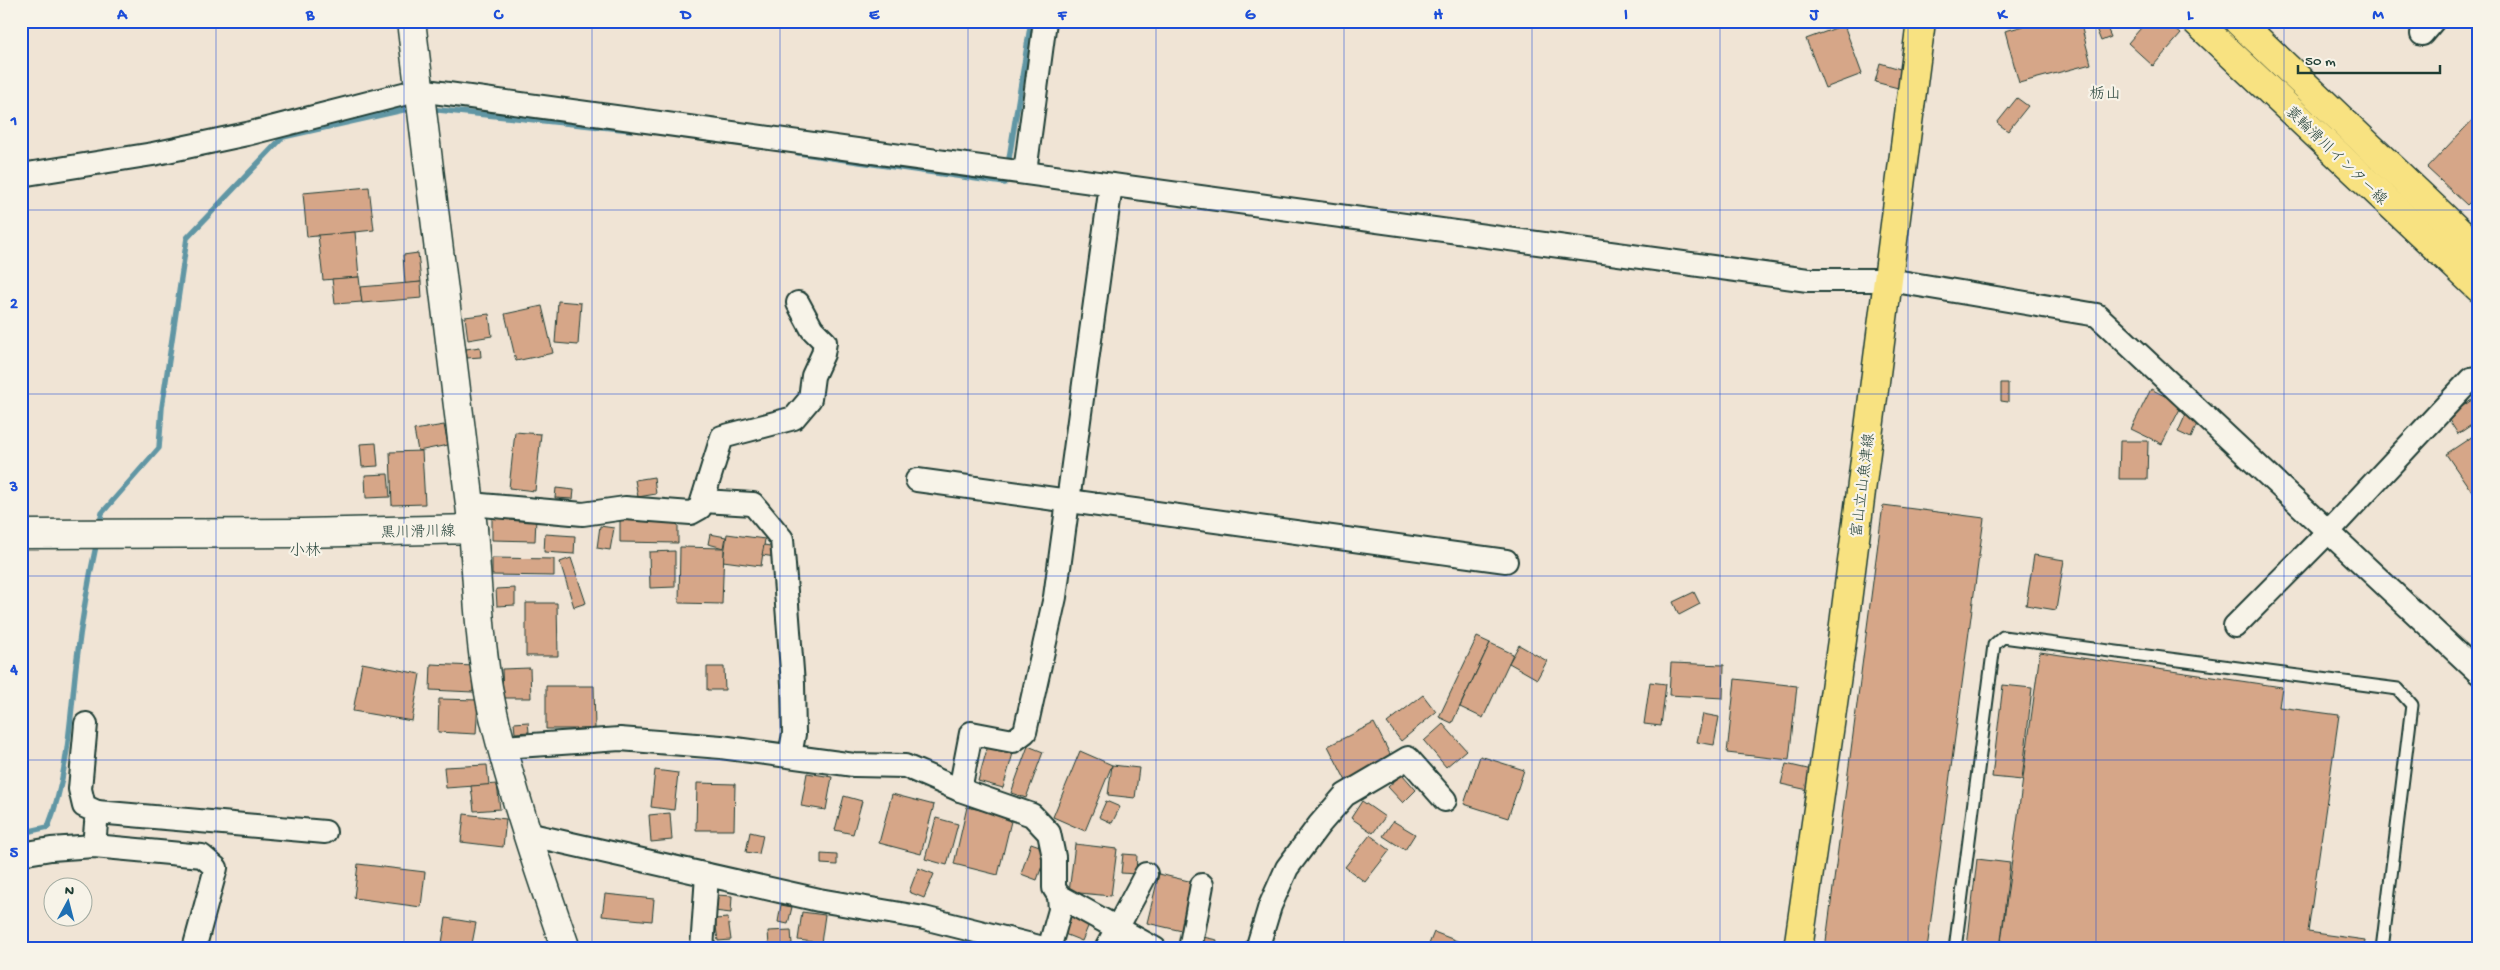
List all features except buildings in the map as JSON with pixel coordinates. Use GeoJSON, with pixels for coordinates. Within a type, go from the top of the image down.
{"type":"FeatureCollection","features":[{"type":"Feature","properties":{"kind":"main road"},"geometry":{"type":"LineString","coordinates":[[411,21],[471,517]]}},
{"type":"Feature","properties":{"kind":"main road","name":"富山立山魚津線"},"geometry":{"type":"LineString","coordinates":[[1798,949],[1842,640],[1921,21]]}},
{"type":"Feature","properties":{"kind":"main road","name":"蓑輪滑川インター線"},"geometry":{"type":"LineString","coordinates":[[2196,21],[2479,288]]}},
{"type":"Feature","properties":{"kind":"main road","name":"蓑輪滑川インター線"},"geometry":{"type":"LineString","coordinates":[[2238,21],[2479,251]]}},
{"type":"Feature","properties":{"kind":"main road","name":"黒川滑川線"},"geometry":{"type":"LineString","coordinates":[[21,534],[302,533],[471,517],[482,640],[494,720],[527,834],[566,949]]}},
{"type":"Feature","properties":{"kind":"street"},"geometry":{"type":"LineString","coordinates":[[1025,172],[1045,21]]}},
{"type":"Feature","properties":{"kind":"street"},"geometry":{"type":"LineString","coordinates":[[21,175],[153,154],[247,134],[419,90],[1808,280],[1889,280],[2097,315],[2479,674]]}},
{"type":"Feature","properties":{"kind":"street"},"geometry":{"type":"LineString","coordinates":[[960,790],[971,733],[1013,741],[1024,732],[1054,597],[1069,501],[1110,185]]}},
{"type":"Feature","properties":{"kind":"street"},"geometry":{"type":"LineString","coordinates":[[471,517],[583,514],[625,508],[692,513],[700,508],[722,438],[794,418],[810,399],[813,376],[823,354],[825,342],[812,329],[798,303]]}},
{"type":"Feature","properties":{"kind":"street"},"geometry":{"type":"LineString","coordinates":[[2235,626],[2328,532],[2471,379],[2479,378]]}},
{"type":"Feature","properties":{"kind":"street"},"geometry":{"type":"LineString","coordinates":[[917,480],[1506,561]]}},
{"type":"Feature","properties":{"kind":"street"},"geometry":{"type":"LineString","coordinates":[[703,501],[753,504],[782,539],[793,684],[794,734],[790,755]]}},
{"type":"Feature","properties":{"kind":"street"},"geometry":{"type":"LineString","coordinates":[[86,724],[80,789],[84,806],[96,812],[325,832]]}},
{"type":"Feature","properties":{"kind":"street"},"geometry":{"type":"LineString","coordinates":[[502,747],[620,739],[721,747],[854,765],[905,766],[960,790],[1032,816],[1049,833],[1054,857],[1054,888],[1060,896],[1155,949]]}},
{"type":"Feature","properties":{"kind":"street"},"geometry":{"type":"LineString","coordinates":[[1257,949],[1270,906],[1287,868],[1345,795],[1408,758],[1445,800]]}},
{"type":"Feature","properties":{"kind":"street"},"geometry":{"type":"LineString","coordinates":[[94,846],[96,812]]}},
{"type":"Feature","properties":{"kind":"street"},"geometry":{"type":"LineString","coordinates":[[527,834],[819,900],[924,918],[1048,949],[1060,910],[1060,896]]}},
{"type":"Feature","properties":{"kind":"street"},"geometry":{"type":"LineString","coordinates":[[21,854],[51,849],[94,846],[202,856],[216,868],[194,949]]}},
{"type":"Feature","properties":{"kind":"street"},"geometry":{"type":"LineString","coordinates":[[1106,949],[1146,874]]}},
{"type":"Feature","properties":{"kind":"street"},"geometry":{"type":"LineString","coordinates":[[702,949],[707,875]]}},
{"type":"Feature","properties":{"kind":"street"},"geometry":{"type":"LineString","coordinates":[[1190,949],[1202,885]]}},
{"type":"Feature","properties":{"kind":"lane"},"geometry":{"type":"LineString","coordinates":[[1955,949],[1994,645],[2003,637],[2398,689],[2412,705],[2382,949]]}},
{"type":"Feature","properties":{"kind":"waterway"},"geometry":{"type":"LineString","coordinates":[[1008,165],[1031,21]]}},
{"type":"Feature","properties":{"kind":"waterway"},"geometry":{"type":"LineString","coordinates":[[99,527],[102,513],[159,448],[162,407],[187,238],[283,137],[414,109]]}},
{"type":"Feature","properties":{"kind":"waterway"},"geometry":{"type":"LineString","coordinates":[[429,109],[631,130]]}},
{"type":"Feature","properties":{"kind":"waterway"},"geometry":{"type":"LineString","coordinates":[[798,153],[1005,183],[1007,174]]}},
{"type":"Feature","properties":{"kind":"waterway"},"geometry":{"type":"LineString","coordinates":[[21,833],[48,827],[55,808],[67,748],[82,619],[97,541]]}},
{"type":"Feature","properties":{"kind":"district","name":"栃山"},"geometry":{"type":"Point","coordinates":[2105,92]}},
{"type":"Feature","properties":{"kind":"district","name":"小林"},"geometry":{"type":"Point","coordinates":[305,549]}}]}
